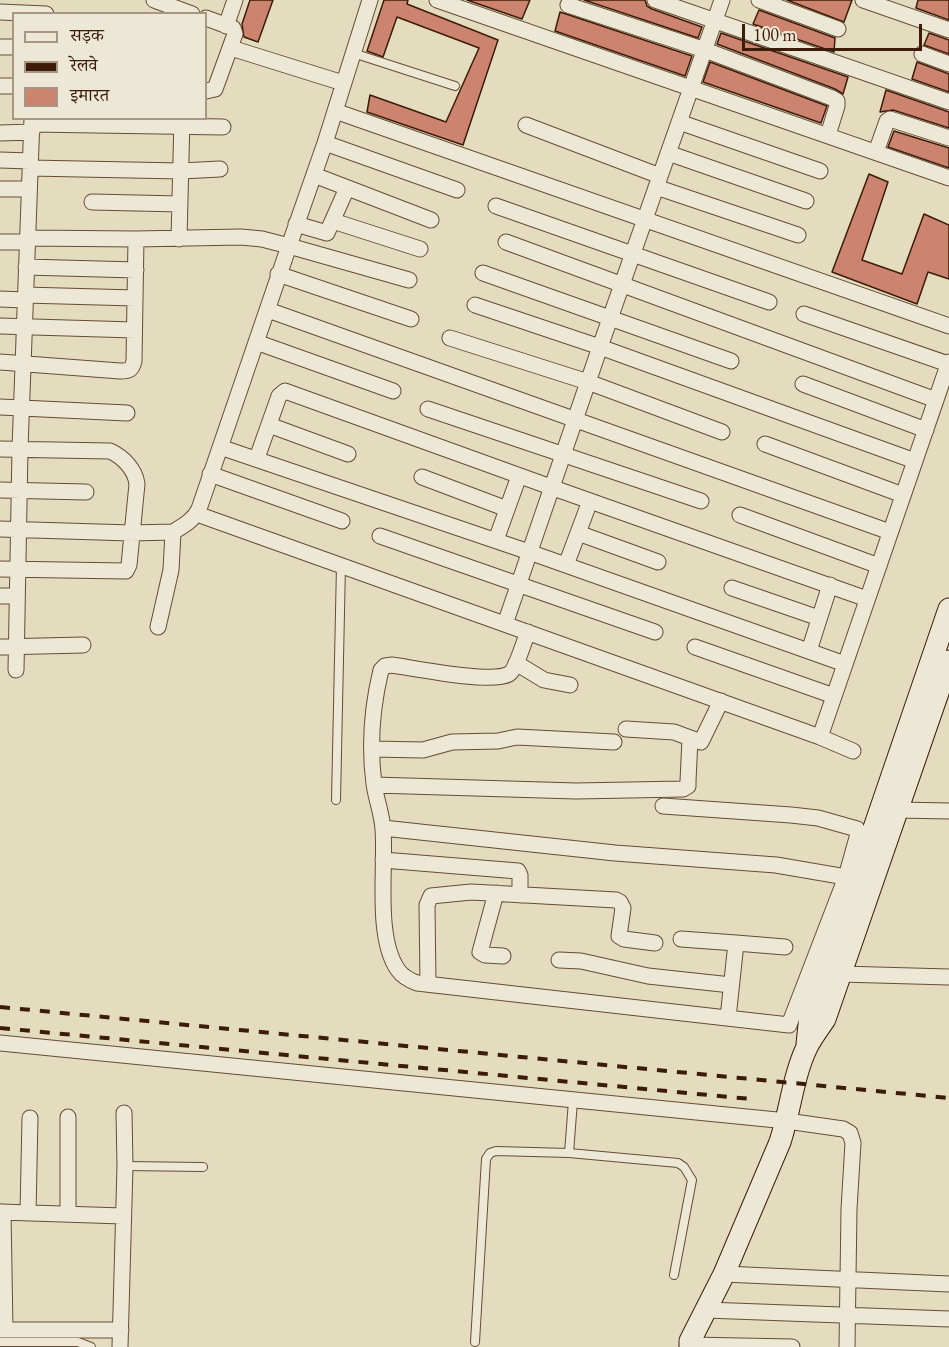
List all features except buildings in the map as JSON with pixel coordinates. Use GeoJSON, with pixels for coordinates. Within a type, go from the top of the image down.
{"type":"FeatureCollection","features":[{"type":"Feature","properties":{"kind":"street"},"geometry":{"type":"LineString","coordinates":[[154,0],[187,12]]}},
{"type":"Feature","properties":{"kind":"street"},"geometry":{"type":"LineString","coordinates":[[226,26],[235,0]]}},
{"type":"Feature","properties":{"kind":"street"},"geometry":{"type":"LineString","coordinates":[[0,529],[173,532],[197,514],[325,143],[370,0]]}},
{"type":"Feature","properties":{"kind":"street"},"geometry":{"type":"LineString","coordinates":[[437,0],[949,178]]}},
{"type":"Feature","properties":{"kind":"street"},"geometry":{"type":"LineString","coordinates":[[655,0],[682,4],[715,21],[949,102]]}},
{"type":"Feature","properties":{"kind":"street"},"geometry":{"type":"LineString","coordinates":[[505,624],[722,0]]}},
{"type":"Feature","properties":{"kind":"street"},"geometry":{"type":"LineString","coordinates":[[759,0],[838,30]]}},
{"type":"Feature","properties":{"kind":"street"},"geometry":{"type":"LineString","coordinates":[[863,0],[949,30]]}},
{"type":"Feature","properties":{"kind":"street"},"geometry":{"type":"LineString","coordinates":[[568,5],[705,50],[832,98],[837,101],[837,106],[828,135]]}},
{"type":"Feature","properties":{"kind":"street"},"geometry":{"type":"LineString","coordinates":[[207,18],[233,28],[236,34],[215,89],[207,91]]}},
{"type":"Feature","properties":{"kind":"street"},"geometry":{"type":"LineString","coordinates":[[231,48],[343,83]]}},
{"type":"Feature","properties":{"kind":"street"},"geometry":{"type":"LineString","coordinates":[[922,54],[949,64]]}},
{"type":"Feature","properties":{"kind":"street"},"geometry":{"type":"LineString","coordinates":[[335,111],[949,326]]}},
{"type":"Feature","properties":{"kind":"street"},"geometry":{"type":"LineString","coordinates":[[876,152],[887,121],[890,119],[949,138]]}},
{"type":"Feature","properties":{"kind":"street"},"geometry":{"type":"LineString","coordinates":[[179,239],[182,123]]}},
{"type":"Feature","properties":{"kind":"street"},"geometry":{"type":"LineString","coordinates":[[0,133],[32,125],[182,123],[223,127]]}},
{"type":"Feature","properties":{"kind":"street"},"geometry":{"type":"LineString","coordinates":[[679,123],[820,171]]}},
{"type":"Feature","properties":{"kind":"street"},"geometry":{"type":"LineString","coordinates":[[16,669],[21,408],[32,125]]}},
{"type":"Feature","properties":{"kind":"street"},"geometry":{"type":"LineString","coordinates":[[526,126],[658,181],[798,235]]}},
{"type":"Feature","properties":{"kind":"street"},"geometry":{"type":"LineString","coordinates":[[325,143],[457,190]]}},
{"type":"Feature","properties":{"kind":"street"},"geometry":{"type":"LineString","coordinates":[[668,153],[807,201]]}},
{"type":"Feature","properties":{"kind":"street"},"geometry":{"type":"LineString","coordinates":[[0,160],[30,164],[181,171],[220,169]]}},
{"type":"Feature","properties":{"kind":"street"},"geometry":{"type":"LineString","coordinates":[[314,175],[431,220]]}},
{"type":"Feature","properties":{"kind":"street"},"geometry":{"type":"LineString","coordinates":[[297,224],[325,233],[329,231],[347,188]]}},
{"type":"Feature","properties":{"kind":"street"},"geometry":{"type":"LineString","coordinates":[[0,189],[29,189]]}},
{"type":"Feature","properties":{"kind":"street"},"geometry":{"type":"LineString","coordinates":[[92,202],[180,204]]}},
{"type":"Feature","properties":{"kind":"street"},"geometry":{"type":"LineString","coordinates":[[496,206],[769,302]]}},
{"type":"Feature","properties":{"kind":"street"},"geometry":{"type":"LineString","coordinates":[[333,221],[420,249]]}},
{"type":"Feature","properties":{"kind":"street"},"geometry":{"type":"LineString","coordinates":[[0,242],[241,237],[262,239],[409,280]]}},
{"type":"Feature","properties":{"kind":"street"},"geometry":{"type":"LineString","coordinates":[[0,362],[128,371],[134,361],[136,239]]}},
{"type":"Feature","properties":{"kind":"street"},"geometry":{"type":"LineString","coordinates":[[506,242],[936,400]]}},
{"type":"Feature","properties":{"kind":"street"},"geometry":{"type":"LineString","coordinates":[[26,267],[136,270]]}},
{"type":"Feature","properties":{"kind":"street"},"geometry":{"type":"LineString","coordinates":[[483,273],[731,361]]}},
{"type":"Feature","properties":{"kind":"street"},"geometry":{"type":"LineString","coordinates":[[278,274],[411,319]]}},
{"type":"Feature","properties":{"kind":"street"},"geometry":{"type":"LineString","coordinates":[[0,299],[135,298]]}},
{"type":"Feature","properties":{"kind":"street"},"geometry":{"type":"LineString","coordinates":[[475,305],[600,347],[915,461]]}},
{"type":"Feature","properties":{"kind":"street"},"geometry":{"type":"LineString","coordinates":[[268,310],[890,532]]}},
{"type":"Feature","properties":{"kind":"street"},"geometry":{"type":"LineString","coordinates":[[804,314],[949,363],[820,737]]}},
{"type":"Feature","properties":{"kind":"street"},"geometry":{"type":"LineString","coordinates":[[0,326],[134,330]]}},
{"type":"Feature","properties":{"kind":"street"},"geometry":{"type":"LineString","coordinates":[[450,338],[588,382],[722,432]]}},
{"type":"Feature","properties":{"kind":"street"},"geometry":{"type":"LineString","coordinates":[[256,342],[393,391]]}},
{"type":"Feature","properties":{"kind":"street"},"geometry":{"type":"LineString","coordinates":[[803,384],[926,430]]}},
{"type":"Feature","properties":{"kind":"street"},"geometry":{"type":"LineString","coordinates":[[257,458],[279,396],[285,390],[552,488],[867,599]]}},
{"type":"Feature","properties":{"kind":"street"},"geometry":{"type":"LineString","coordinates":[[0,407],[127,413]]}},
{"type":"Feature","properties":{"kind":"street"},"geometry":{"type":"LineString","coordinates":[[428,409],[701,501]]}},
{"type":"Feature","properties":{"kind":"street"},"geometry":{"type":"LineString","coordinates":[[269,425],[348,454]]}},
{"type":"Feature","properties":{"kind":"street"},"geometry":{"type":"LineString","coordinates":[[765,444],[903,495]]}},
{"type":"Feature","properties":{"kind":"street"},"geometry":{"type":"LineString","coordinates":[[220,447],[496,540],[845,664]]}},
{"type":"Feature","properties":{"kind":"street"},"geometry":{"type":"LineString","coordinates":[[0,449],[101,450],[117,455],[136,476],[137,489],[129,565],[126,571],[0,569]]}},
{"type":"Feature","properties":{"kind":"street"},"geometry":{"type":"LineString","coordinates":[[210,474],[342,521]]}},
{"type":"Feature","properties":{"kind":"street"},"geometry":{"type":"LineString","coordinates":[[496,540],[519,476]]}},
{"type":"Feature","properties":{"kind":"street"},"geometry":{"type":"LineString","coordinates":[[422,477],[507,509]]}},
{"type":"Feature","properties":{"kind":"street"},"geometry":{"type":"LineString","coordinates":[[0,490],[86,492]]}},
{"type":"Feature","properties":{"kind":"street"},"geometry":{"type":"LineString","coordinates":[[566,565],[590,501]]}},
{"type":"Feature","properties":{"kind":"street"},"geometry":{"type":"LineString","coordinates":[[197,514],[721,701],[853,751]]}},
{"type":"Feature","properties":{"kind":"street"},"geometry":{"type":"LineString","coordinates":[[740,515],[879,566]]}},
{"type":"Feature","properties":{"kind":"street"},"geometry":{"type":"LineString","coordinates":[[158,627],[171,570],[173,532]]}},
{"type":"Feature","properties":{"kind":"street"},"geometry":{"type":"LineString","coordinates":[[578,533],[658,562]]}},
{"type":"Feature","properties":{"kind":"street"},"geometry":{"type":"LineString","coordinates":[[380,536],[655,632]]}},
{"type":"Feature","properties":{"kind":"street"},"geometry":{"type":"LineString","coordinates":[[809,651],[830,585]]}},
{"type":"Feature","properties":{"kind":"street"},"geometry":{"type":"LineString","coordinates":[[732,588],[819,618]]}},
{"type":"Feature","properties":{"kind":"street"},"geometry":{"type":"LineString","coordinates":[[0,596],[17,596]]}},
{"type":"Feature","properties":{"kind":"street"},"geometry":{"type":"LineString","coordinates":[[807,1047],[810,1015],[949,609]]}},
{"type":"Feature","properties":{"kind":"street"},"geometry":{"type":"LineString","coordinates":[[528,632],[510,674],[465,675],[392,664],[381,670],[373,706],[374,785],[383,828],[384,914],[390,953],[398,970],[406,978],[417,983],[789,1024],[846,878],[858,834],[857,829],[818,818],[663,806]]}},
{"type":"Feature","properties":{"kind":"street"},"geometry":{"type":"LineString","coordinates":[[0,647],[83,645]]}},
{"type":"Feature","properties":{"kind":"street"},"geometry":{"type":"LineString","coordinates":[[694,647],[834,696]]}},
{"type":"Feature","properties":{"kind":"street"},"geometry":{"type":"LineString","coordinates":[[792,1347],[689,1345],[724,1274],[787,1121],[797,1076],[807,1047],[825,1018],[898,810],[944,696],[949,661]]}},
{"type":"Feature","properties":{"kind":"street"},"geometry":{"type":"LineString","coordinates":[[516,663],[544,680],[570,685]]}},
{"type":"Feature","properties":{"kind":"street"},"geometry":{"type":"LineString","coordinates":[[626,729],[674,732],[700,742],[721,701]]}},
{"type":"Feature","properties":{"kind":"street"},"geometry":{"type":"LineString","coordinates":[[372,749],[423,750],[452,742],[498,741],[517,737],[614,742]]}},
{"type":"Feature","properties":{"kind":"street"},"geometry":{"type":"LineString","coordinates":[[374,785],[576,791],[683,789],[688,782],[690,739]]}},
{"type":"Feature","properties":{"kind":"street"},"geometry":{"type":"LineString","coordinates":[[898,810],[949,811]]}},
{"type":"Feature","properties":{"kind":"street"},"geometry":{"type":"LineString","coordinates":[[383,828],[615,852],[776,865],[846,878]]}},
{"type":"Feature","properties":{"kind":"street"},"geometry":{"type":"LineString","coordinates":[[383,860],[518,871],[520,895]]}},
{"type":"Feature","properties":{"kind":"street"},"geometry":{"type":"LineString","coordinates":[[429,984],[428,900],[431,896],[471,892],[616,900],[623,908],[619,936],[624,939],[655,942]]}},
{"type":"Feature","properties":{"kind":"street"},"geometry":{"type":"LineString","coordinates":[[496,893],[480,952],[485,955],[503,956]]}},
{"type":"Feature","properties":{"kind":"street"},"geometry":{"type":"LineString","coordinates":[[681,939],[785,946]]}},
{"type":"Feature","properties":{"kind":"street"},"geometry":{"type":"LineString","coordinates":[[728,1018],[736,943]]}},
{"type":"Feature","properties":{"kind":"street"},"geometry":{"type":"LineString","coordinates":[[559,960],[596,964],[648,976],[731,985]]}},
{"type":"Feature","properties":{"kind":"street"},"geometry":{"type":"LineString","coordinates":[[840,974],[949,977]]}},
{"type":"Feature","properties":{"kind":"street"},"geometry":{"type":"LineString","coordinates":[[0,1043],[833,1126],[850,1133],[853,1143],[847,1347]]}},
{"type":"Feature","properties":{"kind":"street"},"geometry":{"type":"LineString","coordinates":[[120,1347],[124,1113]]}},
{"type":"Feature","properties":{"kind":"street"},"geometry":{"type":"LineString","coordinates":[[68,1117],[68,1214]]}},
{"type":"Feature","properties":{"kind":"street"},"geometry":{"type":"LineString","coordinates":[[28,1213],[30,1118]]}},
{"type":"Feature","properties":{"kind":"street"},"geometry":{"type":"LineString","coordinates":[[121,1330],[2,1334],[1,1212],[123,1216]]}},
{"type":"Feature","properties":{"kind":"street"},"geometry":{"type":"LineString","coordinates":[[724,1274],[949,1284]]}},
{"type":"Feature","properties":{"kind":"street"},"geometry":{"type":"LineString","coordinates":[[706,1310],[949,1319]]}},
{"type":"Feature","properties":{"kind":"lane"},"geometry":{"type":"LineString","coordinates":[[353,53],[455,86]]}},
{"type":"Feature","properties":{"kind":"lane"},"geometry":{"type":"LineString","coordinates":[[336,800],[341,565]]}},
{"type":"Feature","properties":{"kind":"lane"},"geometry":{"type":"LineString","coordinates":[[569,1153],[573,1101]]}},
{"type":"Feature","properties":{"kind":"lane"},"geometry":{"type":"LineString","coordinates":[[475,1342],[486,1159],[490,1153],[496,1151],[569,1153],[678,1163],[684,1167],[692,1180],[674,1275]]}},
{"type":"Feature","properties":{"kind":"lane"},"geometry":{"type":"LineString","coordinates":[[124,1166],[203,1167]]}},
{"type":"Feature","properties":{"kind":"lane"},"geometry":{"type":"LineString","coordinates":[[2,1334],[78,1342],[91,1347]]}},
{"type":"Feature","properties":{"kind":"railway"},"geometry":{"type":"LineString","coordinates":[[0,1007],[949,1098]]}},
{"type":"Feature","properties":{"kind":"railway"},"geometry":{"type":"LineString","coordinates":[[0,1028],[751,1099]]}}]}
